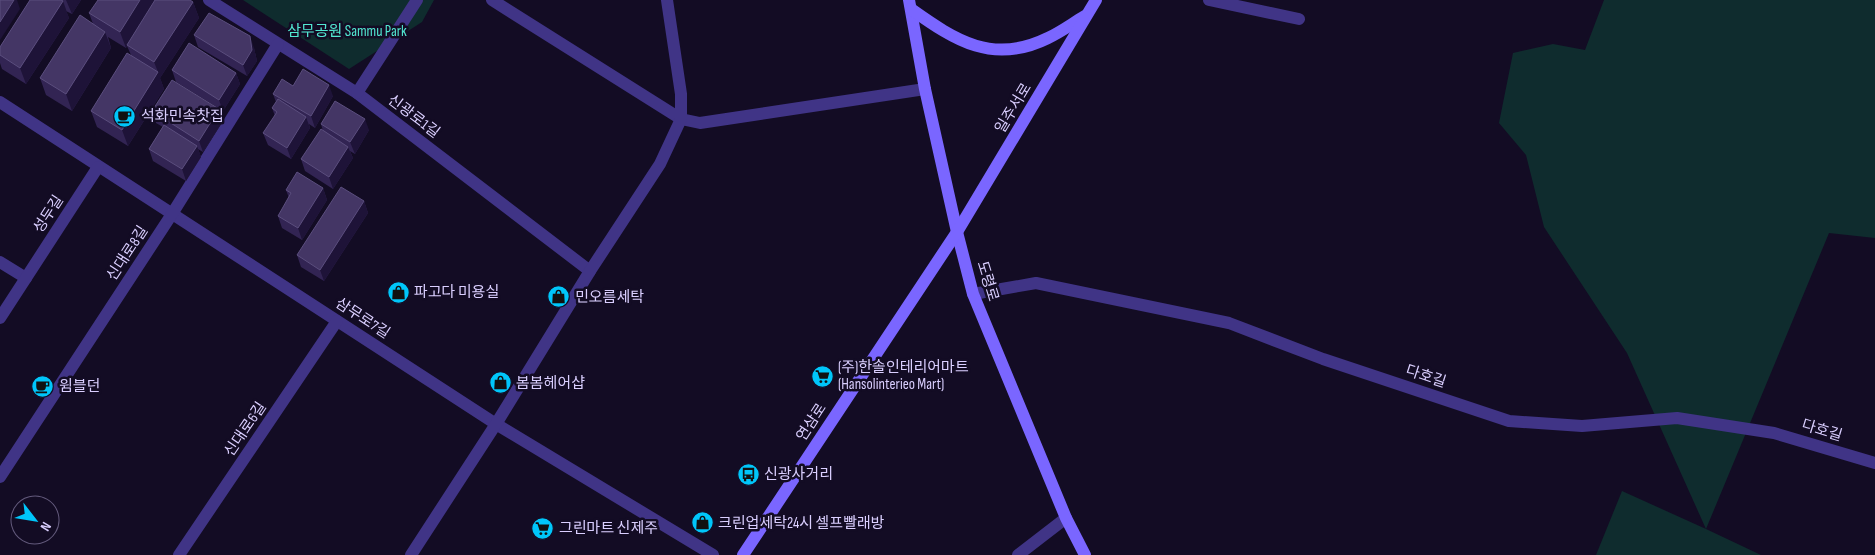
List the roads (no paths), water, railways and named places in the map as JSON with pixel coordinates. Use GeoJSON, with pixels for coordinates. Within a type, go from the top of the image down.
{"type":"FeatureCollection","features":[{"type":"Feature","properties":{"kind":"main road","name":"일주서로"},"geometry":{"type":"LineString","coordinates":[[957,232],[1096,0]]}},
{"type":"Feature","properties":{"kind":"main road"},"geometry":{"type":"LineString","coordinates":[[910,5],[944,32],[963,42],[983,49],[1001,50],[1024,47],[1048,38],[1087,15]]}},
{"type":"Feature","properties":{"kind":"main road","name":"도령로"},"geometry":{"type":"LineString","coordinates":[[910,5],[925,89],[973,294],[1066,518],[1085,555]]}},
{"type":"Feature","properties":{"kind":"main road","name":"연삼로"},"geometry":{"type":"LineString","coordinates":[[743,555],[957,232]]}},
{"type":"Feature","properties":{"kind":"street","name":"신광로1길"},"geometry":{"type":"LineString","coordinates":[[209,0],[356,93],[590,271]]}},
{"type":"Feature","properties":{"kind":"street"},"geometry":{"type":"LineString","coordinates":[[356,93],[417,0]]}},
{"type":"Feature","properties":{"kind":"street"},"geometry":{"type":"LineString","coordinates":[[492,0],[681,119],[700,123],[925,89]]}},
{"type":"Feature","properties":{"kind":"street"},"geometry":{"type":"LineString","coordinates":[[411,555],[496,424],[590,271],[660,164],[681,119],[681,94],[667,0]]}},
{"type":"Feature","properties":{"kind":"street"},"geometry":{"type":"LineString","coordinates":[[1216,1],[1299,19]]}},
{"type":"Feature","properties":{"kind":"street","name":"신대로8길"},"geometry":{"type":"LineString","coordinates":[[0,477],[172,214],[278,44]]}},
{"type":"Feature","properties":{"kind":"street","name":"삼무로7길"},"geometry":{"type":"LineString","coordinates":[[0,102],[496,424],[713,555]]}},
{"type":"Feature","properties":{"kind":"street","name":"성두길"},"geometry":{"type":"LineString","coordinates":[[0,318],[98,167]]}},
{"type":"Feature","properties":{"kind":"street"},"geometry":{"type":"LineString","coordinates":[[0,262],[26,278]]}},
{"type":"Feature","properties":{"kind":"street","name":"다호길"},"geometry":{"type":"LineString","coordinates":[[973,294],[1036,283],[1229,323],[1323,359],[1509,421],[1582,426],[1678,418],[1774,433],[1875,463]]}},
{"type":"Feature","properties":{"kind":"street","name":"신대로6길"},"geometry":{"type":"LineString","coordinates":[[179,555],[337,321]]}},
{"type":"Feature","properties":{"kind":"street"},"geometry":{"type":"LineString","coordinates":[[1018,555],[1066,518]]}},
{"type":"Feature","properties":{"kind":"place","name":"석화민속찻집"},"geometry":{"type":"Point","coordinates":[125,116]}},
{"type":"Feature","properties":{"kind":"place","name":"파고다 미용실"},"geometry":{"type":"Point","coordinates":[398,292]}},
{"type":"Feature","properties":{"kind":"place","name":"민오름세탁"},"geometry":{"type":"Point","coordinates":[559,297]}},
{"type":"Feature","properties":{"kind":"place","name":"(주)한솔인테리어마트 (Hansolinterieo Mart)"},"geometry":{"type":"Point","coordinates":[822,376]}},
{"type":"Feature","properties":{"kind":"place","name":"봄봄헤어샵"},"geometry":{"type":"Point","coordinates":[500,383]}},
{"type":"Feature","properties":{"kind":"place","name":"윔블던"},"geometry":{"type":"Point","coordinates":[43,386]}},
{"type":"Feature","properties":{"kind":"place","name":"신광사거리"},"geometry":{"type":"Point","coordinates":[748,474]}},
{"type":"Feature","properties":{"kind":"place","name":"크린업세탁24시 셀프빨래방"},"geometry":{"type":"Point","coordinates":[702,523]}},
{"type":"Feature","properties":{"kind":"place","name":"그린마트 신제주"},"geometry":{"type":"Point","coordinates":[543,528]}},
{"type":"Feature","properties":{"kind":"park label","name":"삼무공원 Sammu Park"},"geometry":{"type":"Point","coordinates":[347,31]}}]}
